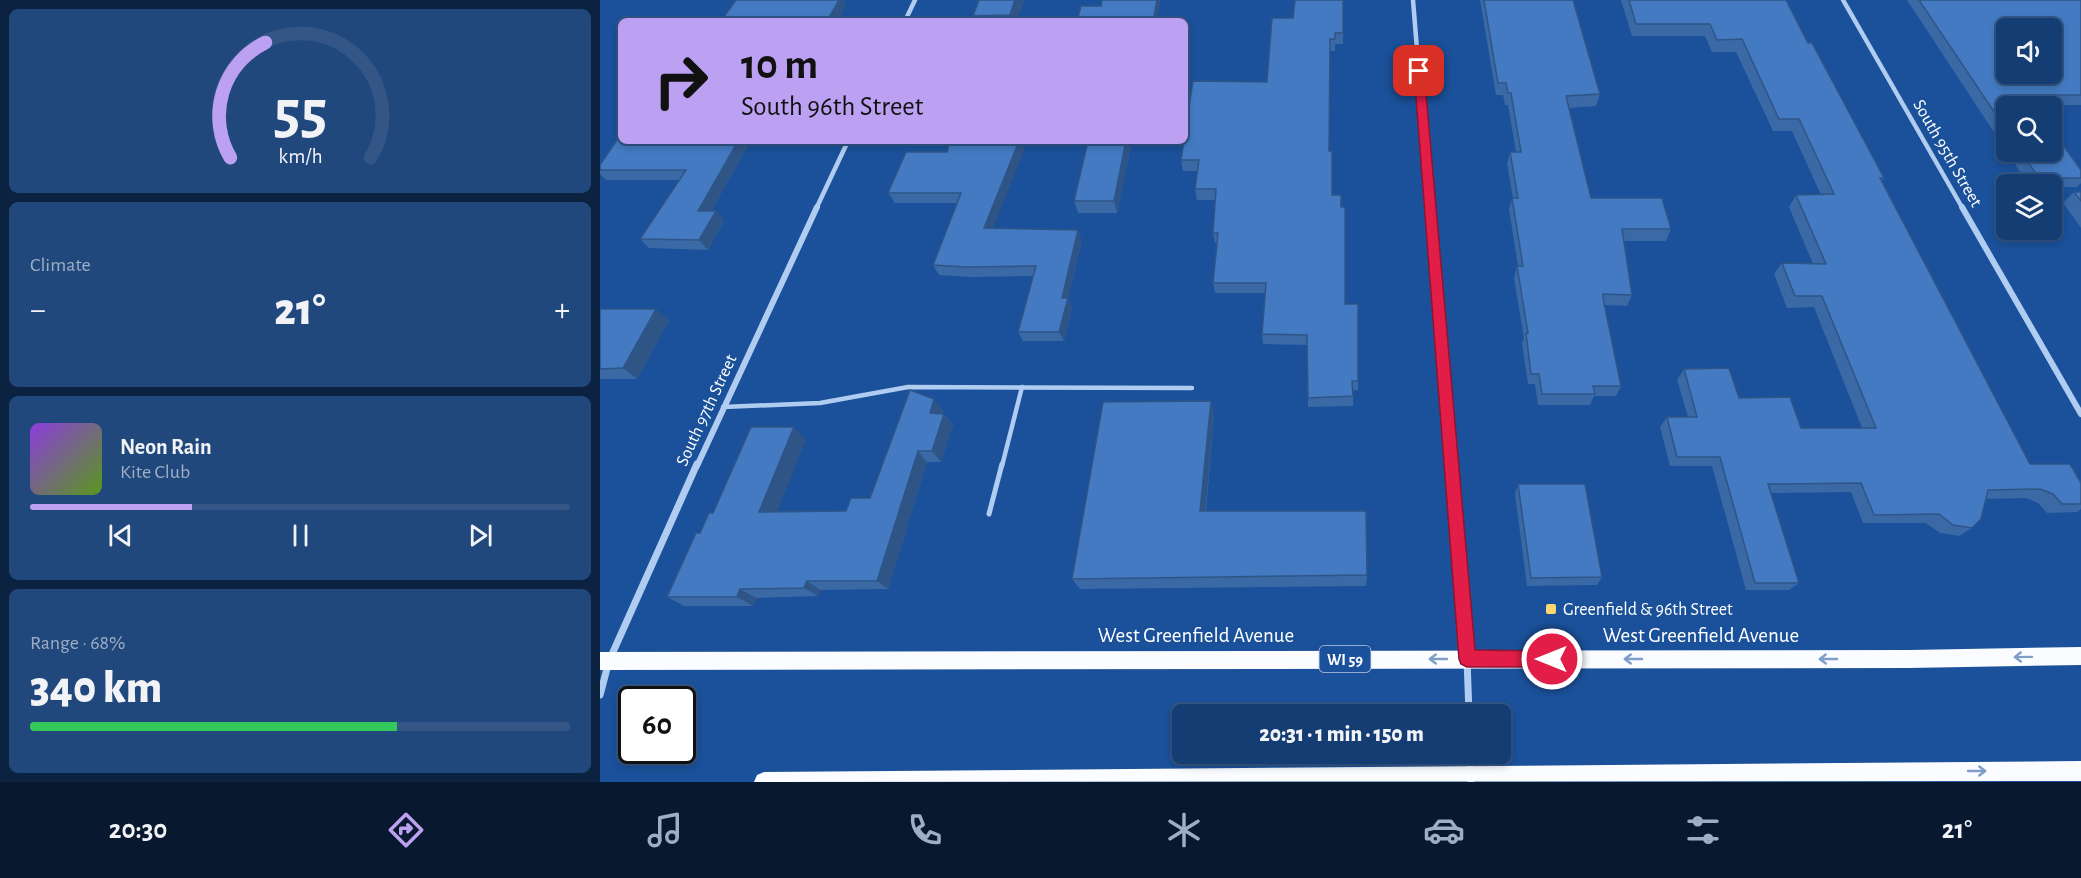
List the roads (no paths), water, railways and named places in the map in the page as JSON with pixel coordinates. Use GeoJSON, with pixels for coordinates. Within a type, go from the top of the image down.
{"type":"FeatureCollection","features":[{"type":"Feature","properties":{"kind":"main road","name":"West Greenfield Avenue"},"geometry":{"type":"LineString","coordinates":[[604,661],[1909,659],[2081,656]]}},
{"type":"Feature","properties":{"kind":"main road"},"geometry":{"type":"LineString","coordinates":[[764,782],[1471,779],[2081,771]]}},
{"type":"Feature","properties":{"kind":"street"},"geometry":{"type":"LineString","coordinates":[[906,18],[915,0]]}},
{"type":"Feature","properties":{"kind":"street"},"geometry":{"type":"LineString","coordinates":[[1413,0],[1467,659],[1469,704]]}},
{"type":"Feature","properties":{"kind":"street","name":"South 95th Street"},"geometry":{"type":"LineString","coordinates":[[1843,0],[2081,414]]}},
{"type":"Feature","properties":{"kind":"street","name":"South 97th Street"},"geometry":{"type":"LineString","coordinates":[[600,695],[604,661],[847,144]]}},
{"type":"Feature","properties":{"kind":"street"},"geometry":{"type":"LineString","coordinates":[[1470,764],[1471,779]]}},
{"type":"Feature","properties":{"kind":"lane"},"geometry":{"type":"LineString","coordinates":[[723,407],[820,403],[908,387],[1192,388]]}},
{"type":"Feature","properties":{"kind":"lane"},"geometry":{"type":"LineString","coordinates":[[989,514],[1022,387]]}},
{"type":"Feature","properties":{"kind":"place","name":"Greenfield & 96th Street"},"geometry":{"type":"Point","coordinates":[1551,609]}}]}
